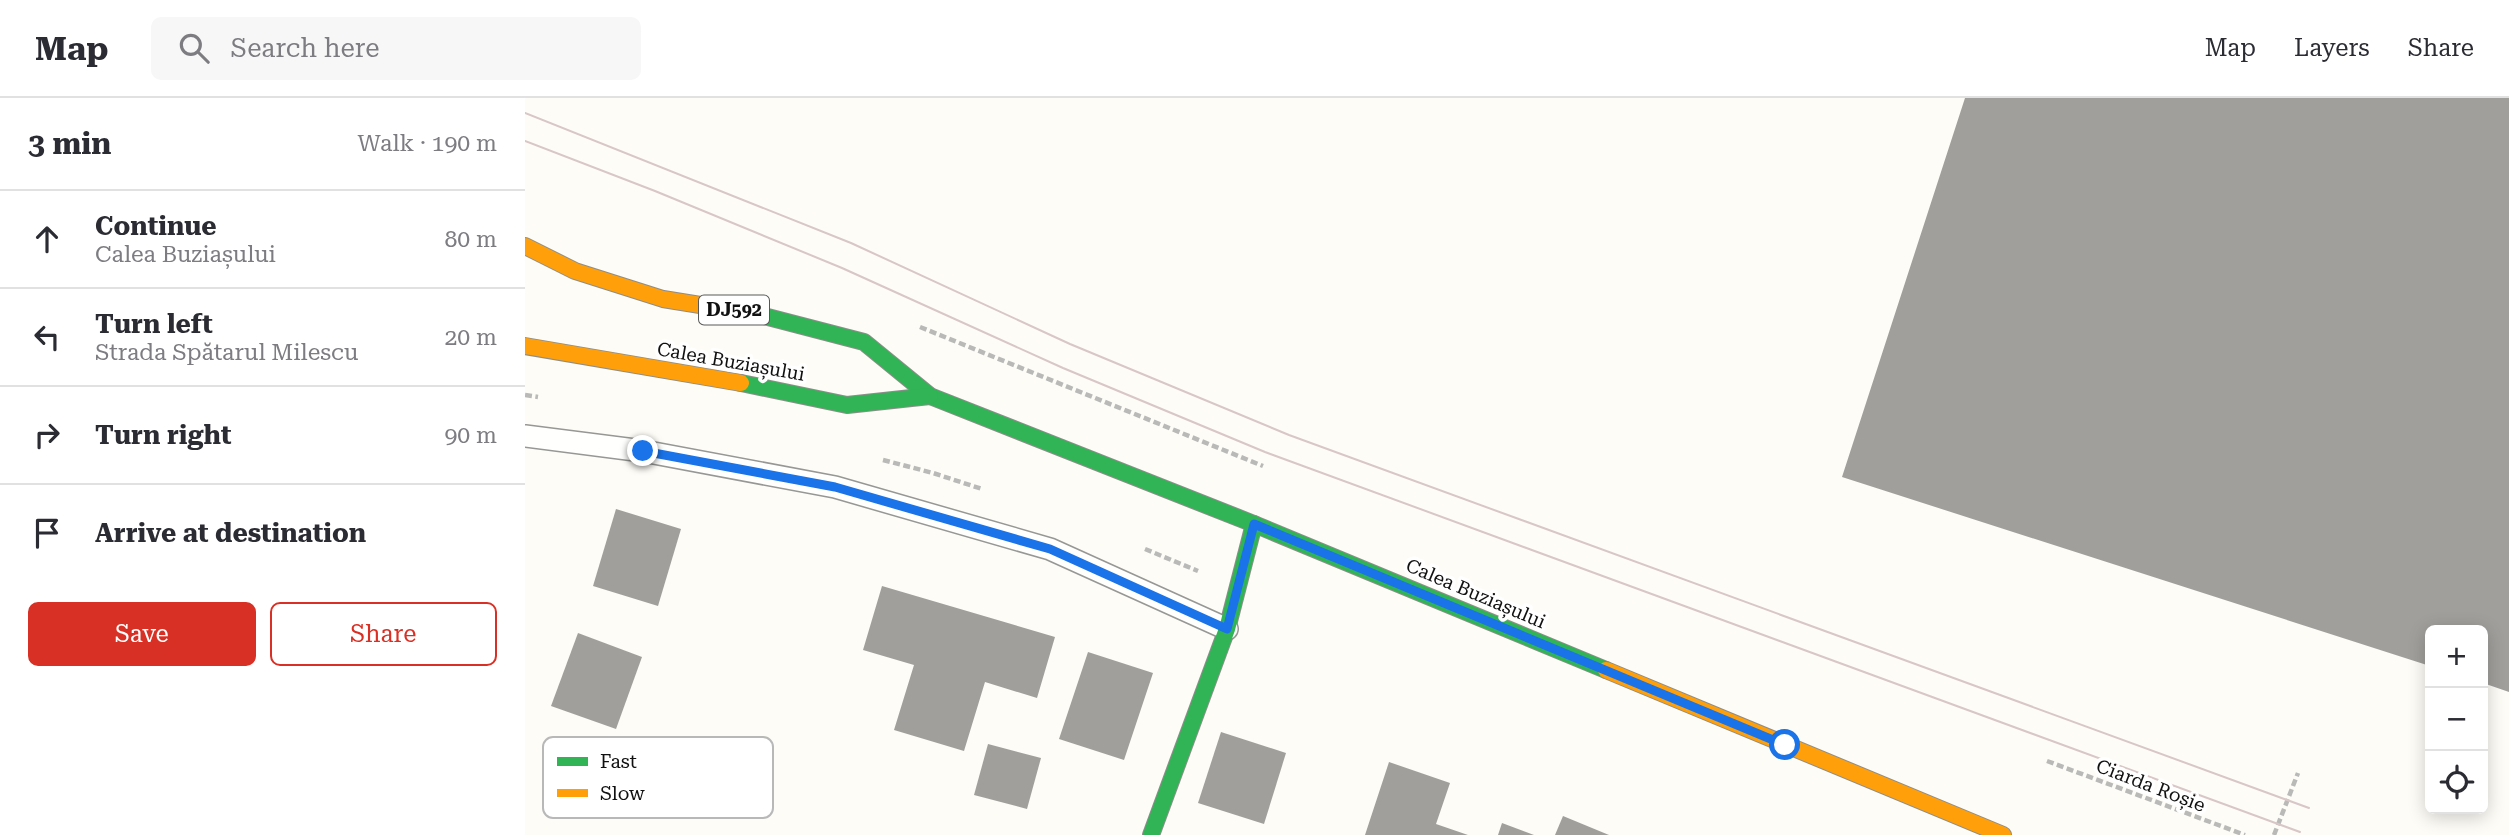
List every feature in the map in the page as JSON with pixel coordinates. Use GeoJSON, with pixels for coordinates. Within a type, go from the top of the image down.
{"type":"FeatureCollection","features":[{"type":"Feature","properties":{"kind":"main road","name":"Calea Buziașului"},"geometry":{"type":"LineString","coordinates":[[525,246],[575,271],[663,299],[767,316],[864,342],[930,396],[1254,524],[2003,835]]}},
{"type":"Feature","properties":{"kind":"main road","name":"Calea Buziașului"},"geometry":{"type":"LineString","coordinates":[[525,346],[759,386],[847,405],[930,396]]}},
{"type":"Feature","properties":{"kind":"main road"},"geometry":{"type":"LineString","coordinates":[[1151,835],[1227,629],[1254,524]]}},
{"type":"Feature","properties":{"kind":"lane"},"geometry":{"type":"LineString","coordinates":[[525,436],[643,451],[835,487],[1050,549],[1227,629]]}},
{"type":"Feature","properties":{"kind":"path"},"geometry":{"type":"LineString","coordinates":[[916,326],[1263,466]]}},
{"type":"Feature","properties":{"kind":"path","name":"Ciarda Roșie"},"geometry":{"type":"LineString","coordinates":[[2047,761],[2245,835]]}},
{"type":"Feature","properties":{"kind":"path"},"geometry":{"type":"LineString","coordinates":[[2274,835],[2298,773]]}},
{"type":"Feature","properties":{"kind":"building"},"geometry":{"type":"Polygon","coordinates":[[[1965,98],[2509,98],[2509,692],[2488,685],[2488,625],[2425,625],[2425,664],[1842,477],[1965,98]]]}},
{"type":"Feature","properties":{"kind":"building"},"geometry":{"type":"Polygon","coordinates":[[[616,509],[681,529],[658,606],[593,586],[616,509]]]}},
{"type":"Feature","properties":{"kind":"building"},"geometry":{"type":"Polygon","coordinates":[[[882,586],[1055,637],[1037,698],[985,682],[964,751],[894,730],[914,665],[863,650],[882,586]]]}},
{"type":"Feature","properties":{"kind":"building"},"geometry":{"type":"Polygon","coordinates":[[[578,633],[642,657],[616,729],[551,706],[578,633]]]}},
{"type":"Feature","properties":{"kind":"building"},"geometry":{"type":"Polygon","coordinates":[[[1088,652],[1153,673],[1124,760],[1059,739],[1088,652]]]}},
{"type":"Feature","properties":{"kind":"building"},"geometry":{"type":"Polygon","coordinates":[[[1221,732],[1286,753],[1264,824],[1198,803],[1221,732]]]}},
{"type":"Feature","properties":{"kind":"building"},"geometry":{"type":"Polygon","coordinates":[[[988,744],[1041,758],[1027,809],[974,795],[988,744]]]}},
{"type":"Feature","properties":{"kind":"building"},"geometry":{"type":"Polygon","coordinates":[[[1389,762],[1450,783],[1436,824],[1468,835],[1365,835],[1389,762]]]}},
{"type":"Feature","properties":{"kind":"building"},"geometry":{"type":"Polygon","coordinates":[[[1563,816],[1609,835],[1555,835],[1563,816]]]}},
{"type":"Feature","properties":{"kind":"building"},"geometry":{"type":"Polygon","coordinates":[[[1502,823],[1534,835],[1498,835],[1502,823]]]}},
{"type":"Feature","properties":{"kind":"tram line"},"geometry":{"type":"LineString","coordinates":[[525,113],[851,243],[1070,344],[1289,435],[2309,808]]}},
{"type":"Feature","properties":{"kind":"tram line"},"geometry":{"type":"LineString","coordinates":[[525,141],[842,268],[1063,368],[1265,452],[2300,832]]}},
{"type":"Feature","properties":{"kind":"traffic: fast"},"geometry":{"type":"LineString","coordinates":[[756,314],[864,342],[930,396],[1254,524],[1606,670]]}},
{"type":"Feature","properties":{"kind":"traffic: fast"},"geometry":{"type":"LineString","coordinates":[[741,383],[847,405],[930,396]]}},
{"type":"Feature","properties":{"kind":"traffic: fast"},"geometry":{"type":"LineString","coordinates":[[1151,835],[1227,629],[1254,524]]}},
{"type":"Feature","properties":{"kind":"traffic: slow"},"geometry":{"type":"LineString","coordinates":[[525,246],[575,271],[663,299],[756,314]]}},
{"type":"Feature","properties":{"kind":"traffic: slow"},"geometry":{"type":"LineString","coordinates":[[525,346],[741,383]]}},
{"type":"Feature","properties":{"kind":"traffic: slow"},"geometry":{"type":"LineString","coordinates":[[1606,670],[2003,835]]}},
{"type":"Feature","properties":{"kind":"route"},"geometry":{"type":"LineString","coordinates":[[643,451],[835,487],[1050,549],[1227,629],[1254,524],[1785,745]]}}]}
